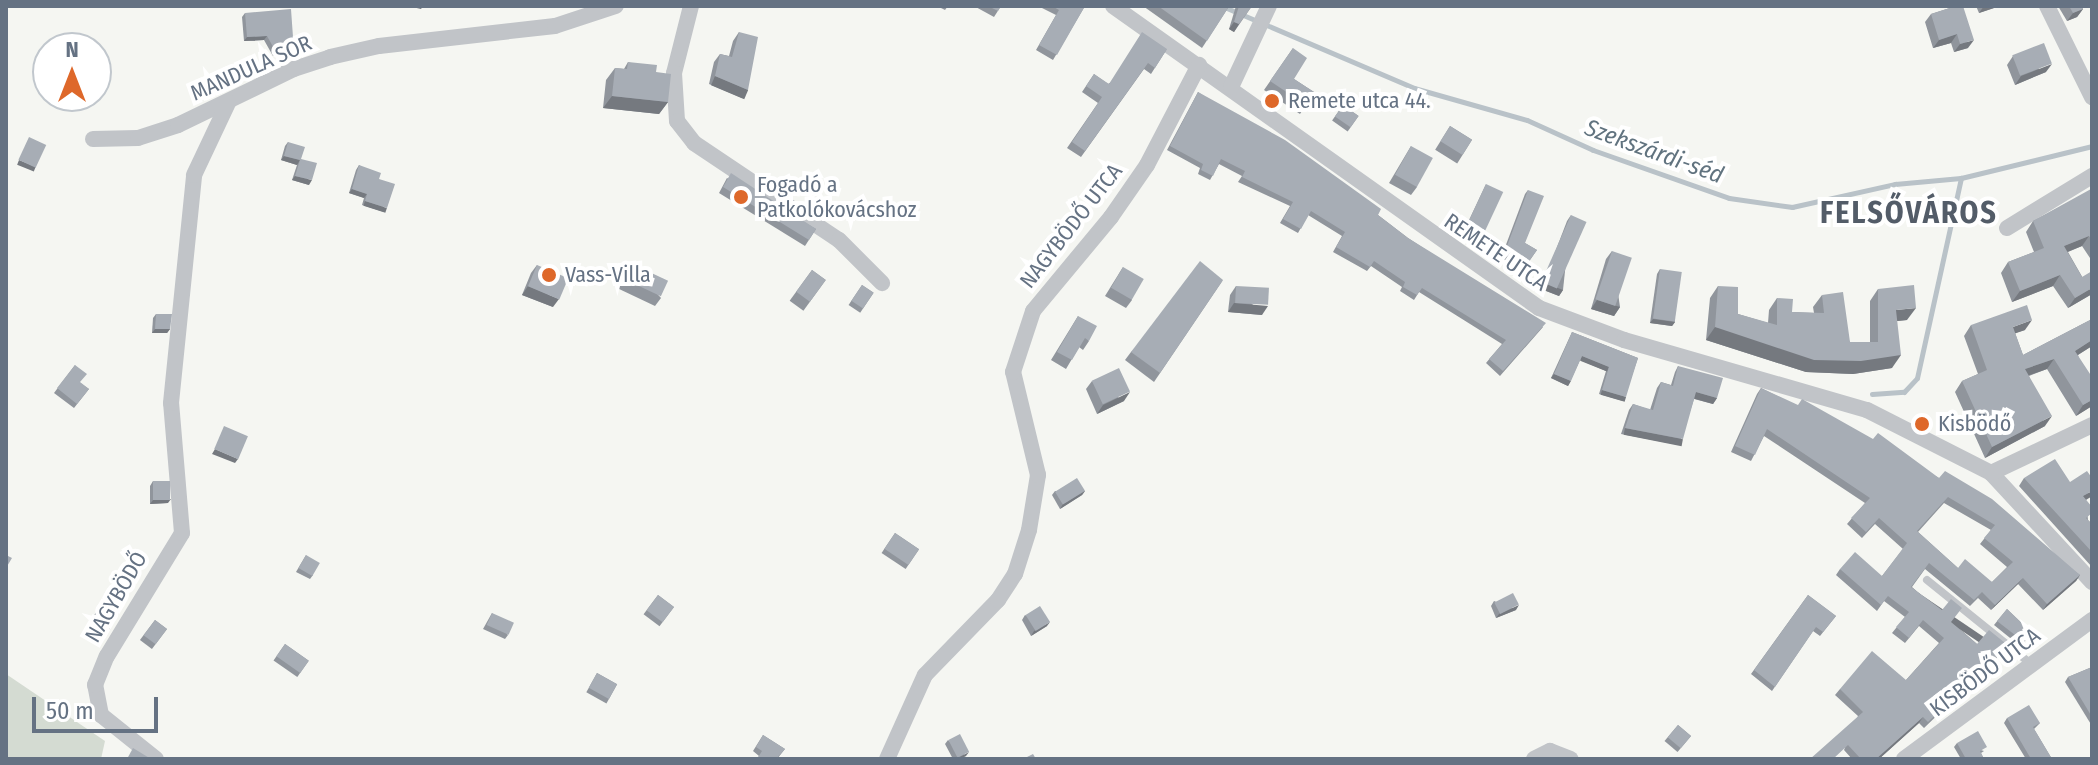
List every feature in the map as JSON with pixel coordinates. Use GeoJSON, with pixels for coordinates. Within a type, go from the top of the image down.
{"type":"FeatureCollection","features":[{"type":"Feature","properties":{"kind":"street","name":"MANDULA SOR"},"geometry":{"type":"LineString","coordinates":[[93,139],[138,138],[228,103],[294,69],[330,57],[379,46],[555,26],[616,6]]}},
{"type":"Feature","properties":{"kind":"street"},"geometry":{"type":"LineString","coordinates":[[691,6],[674,73],[677,121],[694,143],[839,240],[882,283]]}},
{"type":"Feature","properties":{"kind":"street","name":"REMETE UTCA"},"geometry":{"type":"LineString","coordinates":[[1113,6],[1539,308],[1624,340],[1867,410],[1991,473]]}},
{"type":"Feature","properties":{"kind":"street"},"geometry":{"type":"LineString","coordinates":[[2047,6],[2092,97]]}},
{"type":"Feature","properties":{"kind":"street"},"geometry":{"type":"LineString","coordinates":[[1231,87],[1268,8]]}},
{"type":"Feature","properties":{"kind":"street","name":"NAGYBÖDŐ UTCA"},"geometry":{"type":"LineString","coordinates":[[887,759],[925,675],[998,600],[1020,559],[1038,475],[1013,372],[1033,311],[1111,217],[1147,165],[1199,65]]}},
{"type":"Feature","properties":{"kind":"street","name":"NAGYBÖDŐ"},"geometry":{"type":"LineString","coordinates":[[156,759],[101,715],[95,685],[114,643],[182,533],[170,435],[194,175],[228,103]]}},
{"type":"Feature","properties":{"kind":"street"},"geometry":{"type":"LineString","coordinates":[[2007,228],[2092,176]]}},
{"type":"Feature","properties":{"kind":"street"},"geometry":{"type":"LineString","coordinates":[[2092,425],[1991,473],[2092,582]]}},
{"type":"Feature","properties":{"kind":"street","name":"KISBÖDŐ UTCA"},"geometry":{"type":"LineString","coordinates":[[1904,759],[2092,620]]}},
{"type":"Feature","properties":{"kind":"street"},"geometry":{"type":"LineString","coordinates":[[1534,759],[1550,751],[1571,759]]}},
{"type":"Feature","properties":{"kind":"lane"},"geometry":{"type":"LineString","coordinates":[[1927,580],[2031,664]]}},
{"type":"Feature","properties":{"kind":"shaded area"},"geometry":{"type":"Polygon","coordinates":[[[6,674],[105,741],[101,759],[6,759],[6,674]]]}},
{"type":"Feature","properties":{"kind":"building"},"geometry":{"type":"Polygon","coordinates":[[[1052,6],[1085,6],[1057,55],[1039,45],[1059,10],[1052,6]]]}},
{"type":"Feature","properties":{"kind":"building"},"geometry":{"type":"Polygon","coordinates":[[[1158,6],[1226,6],[1228,8],[1207,41],[1158,6]]]}},
{"type":"Feature","properties":{"kind":"building"},"geometry":{"type":"Polygon","coordinates":[[[1239,6],[1252,6],[1239,24],[1234,22],[1239,6]]]}},
{"type":"Feature","properties":{"kind":"building"},"geometry":{"type":"Polygon","coordinates":[[[1963,6],[1974,40],[1960,44],[1957,34],[1939,40],[1931,14],[1963,6]]]}},
{"type":"Feature","properties":{"kind":"building"},"geometry":{"type":"Polygon","coordinates":[[[2069,6],[2082,6],[2083,9],[2073,13],[2069,6]]]}},
{"type":"Feature","properties":{"kind":"building"},"geometry":{"type":"Polygon","coordinates":[[[291,9],[294,51],[276,52],[267,36],[247,37],[245,13],[291,9]]]}},
{"type":"Feature","properties":{"kind":"building"},"geometry":{"type":"Polygon","coordinates":[[[739,32],[758,37],[748,90],[715,76],[720,54],[732,57],[739,32]]]}},
{"type":"Feature","properties":{"kind":"building"},"geometry":{"type":"Polygon","coordinates":[[[1142,32],[1167,49],[1155,68],[1148,63],[1085,151],[1072,142],[1102,97],[1086,86],[1094,74],[1109,84],[1142,32]]]}},
{"type":"Feature","properties":{"kind":"building"},"geometry":{"type":"Polygon","coordinates":[[[2044,43],[2052,64],[2020,76],[2012,55],[2044,43]]]}},
{"type":"Feature","properties":{"kind":"building"},"geometry":{"type":"Polygon","coordinates":[[[1293,48],[1307,58],[1294,79],[1314,92],[1306,105],[1270,81],[1293,48]]]}},
{"type":"Feature","properties":{"kind":"building"},"geometry":{"type":"Polygon","coordinates":[[[628,62],[657,65],[656,72],[671,74],[668,102],[612,96],[615,68],[627,69],[628,62]]]}},
{"type":"Feature","properties":{"kind":"building"},"geometry":{"type":"Polygon","coordinates":[[[1198,92],[1285,140],[1381,209],[1378,215],[1408,238],[1546,323],[1503,371],[1489,359],[1506,340],[1422,288],[1417,295],[1403,287],[1405,282],[1374,261],[1370,267],[1336,247],[1345,232],[1311,211],[1301,229],[1283,219],[1293,202],[1242,177],[1245,171],[1221,159],[1213,176],[1201,170],[1203,164],[1170,146],[1198,92]]]}},
{"type":"Feature","properties":{"kind":"building"},"geometry":{"type":"Polygon","coordinates":[[[1343,105],[1359,116],[1351,127],[1335,116],[1343,105]]]}},
{"type":"Feature","properties":{"kind":"building"},"geometry":{"type":"Polygon","coordinates":[[[1450,126],[1472,140],[1463,155],[1440,141],[1450,126]]]}},
{"type":"Feature","properties":{"kind":"building"},"geometry":{"type":"Polygon","coordinates":[[[29,137],[46,145],[36,168],[18,160],[29,137]]]}},
{"type":"Feature","properties":{"kind":"building"},"geometry":{"type":"Polygon","coordinates":[[[288,142],[305,147],[301,159],[317,163],[312,180],[295,176],[300,160],[284,156],[288,142]]]}},
{"type":"Feature","properties":{"kind":"building"},"geometry":{"type":"Polygon","coordinates":[[[1411,146],[1433,158],[1417,187],[1395,175],[1411,146]]]}},
{"type":"Feature","properties":{"kind":"building"},"geometry":{"type":"Polygon","coordinates":[[[359,165],[381,173],[379,179],[395,184],[387,208],[365,201],[367,194],[352,189],[359,165]]]}},
{"type":"Feature","properties":{"kind":"building"},"geometry":{"type":"Polygon","coordinates":[[[731,173],[816,229],[809,240],[723,187],[731,173]]]}},
{"type":"Feature","properties":{"kind":"building"},"geometry":{"type":"Polygon","coordinates":[[[1486,184],[1503,192],[1483,236],[1466,228],[1486,184]]]}},
{"type":"Feature","properties":{"kind":"building"},"geometry":{"type":"Polygon","coordinates":[[[2091,189],[2092,240],[2089,236],[2064,246],[2082,277],[2092,271],[2092,288],[2075,298],[2060,275],[2020,291],[2008,262],[2044,248],[2033,221],[2091,189]]]}},
{"type":"Feature","properties":{"kind":"building"},"geometry":{"type":"Polygon","coordinates":[[[1528,190],[1544,196],[1525,243],[1537,250],[1524,268],[1504,254],[1528,190]]]}},
{"type":"Feature","properties":{"kind":"building"},"geometry":{"type":"Polygon","coordinates":[[[1571,215],[1587,222],[1557,289],[1541,282],[1571,215]]]}},
{"type":"Feature","properties":{"kind":"building"},"geometry":{"type":"Polygon","coordinates":[[[1612,251],[1632,258],[1615,306],[1595,299],[1612,251]]]}},
{"type":"Feature","properties":{"kind":"building"},"geometry":{"type":"Polygon","coordinates":[[[1200,261],[1223,280],[1160,373],[1131,352],[1200,261]]]}},
{"type":"Feature","properties":{"kind":"building"},"geometry":{"type":"Polygon","coordinates":[[[630,263],[668,281],[661,296],[623,278],[630,263]]]}},
{"type":"Feature","properties":{"kind":"building"},"geometry":{"type":"Polygon","coordinates":[[[537,265],[568,278],[559,299],[528,286],[537,265]]]}},
{"type":"Feature","properties":{"kind":"building"},"geometry":{"type":"Polygon","coordinates":[[[1123,267],[1144,279],[1132,300],[1111,288],[1123,267]]]}},
{"type":"Feature","properties":{"kind":"building"},"geometry":{"type":"Polygon","coordinates":[[[1660,269],[1682,272],[1675,322],[1653,319],[1660,269]]]}},
{"type":"Feature","properties":{"kind":"building"},"geometry":{"type":"Polygon","coordinates":[[[812,270],[826,280],[810,302],[796,292],[812,270]]]}},
{"type":"Feature","properties":{"kind":"building"},"geometry":{"type":"Polygon","coordinates":[[[862,285],[874,293],[863,309],[851,301],[862,285]]]}},
{"type":"Feature","properties":{"kind":"building"},"geometry":{"type":"Polygon","coordinates":[[[1914,285],[1916,308],[1896,310],[1901,355],[1861,361],[1814,360],[1715,327],[1718,286],[1738,287],[1738,314],[1777,325],[1777,298],[1793,299],[1792,312],[1824,313],[1822,295],[1843,292],[1850,342],[1878,342],[1878,289],[1914,285]]]}},
{"type":"Feature","properties":{"kind":"building"},"geometry":{"type":"Polygon","coordinates":[[[1236,286],[1269,288],[1268,305],[1235,303],[1236,286]]]}},
{"type":"Feature","properties":{"kind":"building"},"geometry":{"type":"Polygon","coordinates":[[[2027,305],[2032,320],[2013,327],[2023,355],[2092,319],[2092,340],[2075,351],[2092,377],[2092,400],[2083,405],[2054,359],[2025,369],[2052,416],[1992,447],[1962,381],[1987,370],[1971,325],[2027,305]]]}},
{"type":"Feature","properties":{"kind":"building"},"geometry":{"type":"Polygon","coordinates":[[[156,314],[172,314],[170,329],[155,329],[156,314]]]}},
{"type":"Feature","properties":{"kind":"building"},"geometry":{"type":"Polygon","coordinates":[[[1078,316],[1097,326],[1089,341],[1085,338],[1072,360],[1057,352],[1078,316]]]}},
{"type":"Feature","properties":{"kind":"building"},"geometry":{"type":"Polygon","coordinates":[[[1572,332],[1638,358],[1626,397],[1602,390],[1609,367],[1582,356],[1571,381],[1554,374],[1572,332]]]}},
{"type":"Feature","properties":{"kind":"building"},"geometry":{"type":"Polygon","coordinates":[[[75,365],[87,374],[80,382],[89,389],[77,404],[57,388],[75,365]]]}},
{"type":"Feature","properties":{"kind":"building"},"geometry":{"type":"Polygon","coordinates":[[[1678,366],[1723,378],[1717,398],[1696,392],[1683,439],[1625,428],[1633,404],[1653,410],[1661,382],[1673,386],[1678,366]]]}},
{"type":"Feature","properties":{"kind":"building"},"geometry":{"type":"Polygon","coordinates":[[[1119,368],[1130,392],[1103,404],[1092,381],[1119,368]]]}},
{"type":"Feature","properties":{"kind":"building"},"geometry":{"type":"Polygon","coordinates":[[[1761,388],[1798,405],[1802,399],[1873,439],[1878,433],[1939,478],[1945,471],[1992,499],[2080,575],[2047,604],[2023,578],[1995,605],[1982,592],[1974,600],[1929,563],[1911,587],[1942,610],[1951,599],[1962,608],[1951,622],[1977,644],[1989,630],[2015,651],[2010,656],[2003,650],[1928,722],[1923,717],[1876,759],[1861,759],[1848,745],[1833,759],[1810,759],[1863,712],[1840,689],[1872,651],[1906,680],[1944,638],[1923,620],[1909,638],[1896,627],[1909,612],[1888,596],[1881,605],[1840,569],[1855,552],[1882,576],[1907,543],[1879,518],[1866,532],[1851,518],[1870,498],[1767,429],[1755,455],[1735,446],[1761,388]],[[1948,497],[1917,531],[1958,568],[1965,559],[1992,582],[2013,562],[1984,538],[1995,525],[1948,497]]]}},
{"type":"Feature","properties":{"kind":"building"},"geometry":{"type":"Polygon","coordinates":[[[224,426],[248,436],[238,459],[214,449],[224,426]]]}},
{"type":"Feature","properties":{"kind":"building"},"geometry":{"type":"Polygon","coordinates":[[[2055,459],[2070,482],[2087,471],[2092,478],[2092,491],[2083,496],[2092,507],[2092,513],[2086,518],[2092,524],[2092,552],[2024,478],[2055,459]]]}},
{"type":"Feature","properties":{"kind":"building"},"geometry":{"type":"Polygon","coordinates":[[[1077,478],[1085,491],[1063,504],[1055,492],[1077,478]]]}},
{"type":"Feature","properties":{"kind":"building"},"geometry":{"type":"Polygon","coordinates":[[[153,481],[170,481],[170,500],[153,500],[153,481]]]}},
{"type":"Feature","properties":{"kind":"building"},"geometry":{"type":"Polygon","coordinates":[[[895,533],[919,549],[908,565],[884,549],[895,533]]]}},
{"type":"Feature","properties":{"kind":"building"},"geometry":{"type":"Polygon","coordinates":[[[306,555],[320,563],[312,576],[298,568],[306,555]]]}},
{"type":"Feature","properties":{"kind":"building"},"geometry":{"type":"Polygon","coordinates":[[[1513,593],[1519,605],[1500,614],[1494,603],[1513,593]]]}},
{"type":"Feature","properties":{"kind":"building"},"geometry":{"type":"Polygon","coordinates":[[[658,595],[674,607],[663,622],[647,610],[658,595]]]}},
{"type":"Feature","properties":{"kind":"building"},"geometry":{"type":"Polygon","coordinates":[[[1808,595],[1836,616],[1823,632],[1816,627],[1775,687],[1754,670],[1808,595]]]}},
{"type":"Feature","properties":{"kind":"building"},"geometry":{"type":"Polygon","coordinates":[[[1040,606],[1050,622],[1036,631],[1026,615],[1040,606]]]}},
{"type":"Feature","properties":{"kind":"building"},"geometry":{"type":"Polygon","coordinates":[[[99,608],[116,619],[107,633],[90,622],[99,608]]]}},
{"type":"Feature","properties":{"kind":"building"},"geometry":{"type":"Polygon","coordinates":[[[2007,609],[2032,633],[2024,642],[1997,621],[2007,609]]]}},
{"type":"Feature","properties":{"kind":"building"},"geometry":{"type":"Polygon","coordinates":[[[492,613],[514,623],[509,635],[487,625],[492,613]]]}},
{"type":"Feature","properties":{"kind":"building"},"geometry":{"type":"Polygon","coordinates":[[[155,620],[167,629],[156,644],[144,635],[155,620]]]}},
{"type":"Feature","properties":{"kind":"building"},"geometry":{"type":"Polygon","coordinates":[[[285,644],[309,661],[300,673],[276,656],[285,644]]]}},
{"type":"Feature","properties":{"kind":"building"},"geometry":{"type":"Polygon","coordinates":[[[2092,667],[2092,717],[2068,677],[2092,667]]]}},
{"type":"Feature","properties":{"kind":"building"},"geometry":{"type":"Polygon","coordinates":[[[597,673],[617,684],[609,699],[589,688],[597,673]]]}},
{"type":"Feature","properties":{"kind":"building"},"geometry":{"type":"Polygon","coordinates":[[[2029,705],[2040,723],[2033,727],[2052,759],[2031,759],[2007,718],[2029,705]]]}},
{"type":"Feature","properties":{"kind":"building"},"geometry":{"type":"Polygon","coordinates":[[[1678,725],[1691,736],[1681,748],[1668,737],[1678,725]]]}},
{"type":"Feature","properties":{"kind":"building"},"geometry":{"type":"Polygon","coordinates":[[[1978,731],[1987,747],[1980,751],[1984,759],[1966,759],[1957,743],[1978,731]]]}},
{"type":"Feature","properties":{"kind":"building"},"geometry":{"type":"Polygon","coordinates":[[[960,734],[969,752],[957,758],[948,740],[960,734]]]}},
{"type":"Feature","properties":{"kind":"building"},"geometry":{"type":"Polygon","coordinates":[[[763,735],[785,749],[776,759],[757,759],[762,751],[756,747],[763,735]]]}},
{"type":"Feature","properties":{"kind":"building"},"geometry":{"type":"Polygon","coordinates":[[[133,748],[151,759],[127,759],[133,748]]]}},
{"type":"Feature","properties":{"kind":"waterway","name":"Szekszárdi-séd"},"geometry":{"type":"LineString","coordinates":[[1222,6],[1414,88],[1527,120],[1593,150],[1729,198],[1792,207],[1895,184],[1961,178],[2092,146]]}},
{"type":"Feature","properties":{"kind":"waterway"},"geometry":{"type":"LineString","coordinates":[[1872,394],[1904,392],[1917,378],[1961,178]]}},
{"type":"Feature","properties":{"kind":"place","name":"Remete utca 44."},"geometry":{"type":"Point","coordinates":[1272,101]}},
{"type":"Feature","properties":{"kind":"place","name":"Fogadó a Patkolókovácshoz"},"geometry":{"type":"Point","coordinates":[741,197]}},
{"type":"Feature","properties":{"kind":"place","name":"Vass-Villa"},"geometry":{"type":"Point","coordinates":[549,275]}},
{"type":"Feature","properties":{"kind":"place","name":"Kisbödő"},"geometry":{"type":"Point","coordinates":[1922,424]}},
{"type":"Feature","properties":{"kind":"district","name":"FELSŐVÁROS"},"geometry":{"type":"Point","coordinates":[1909,213]}}]}
